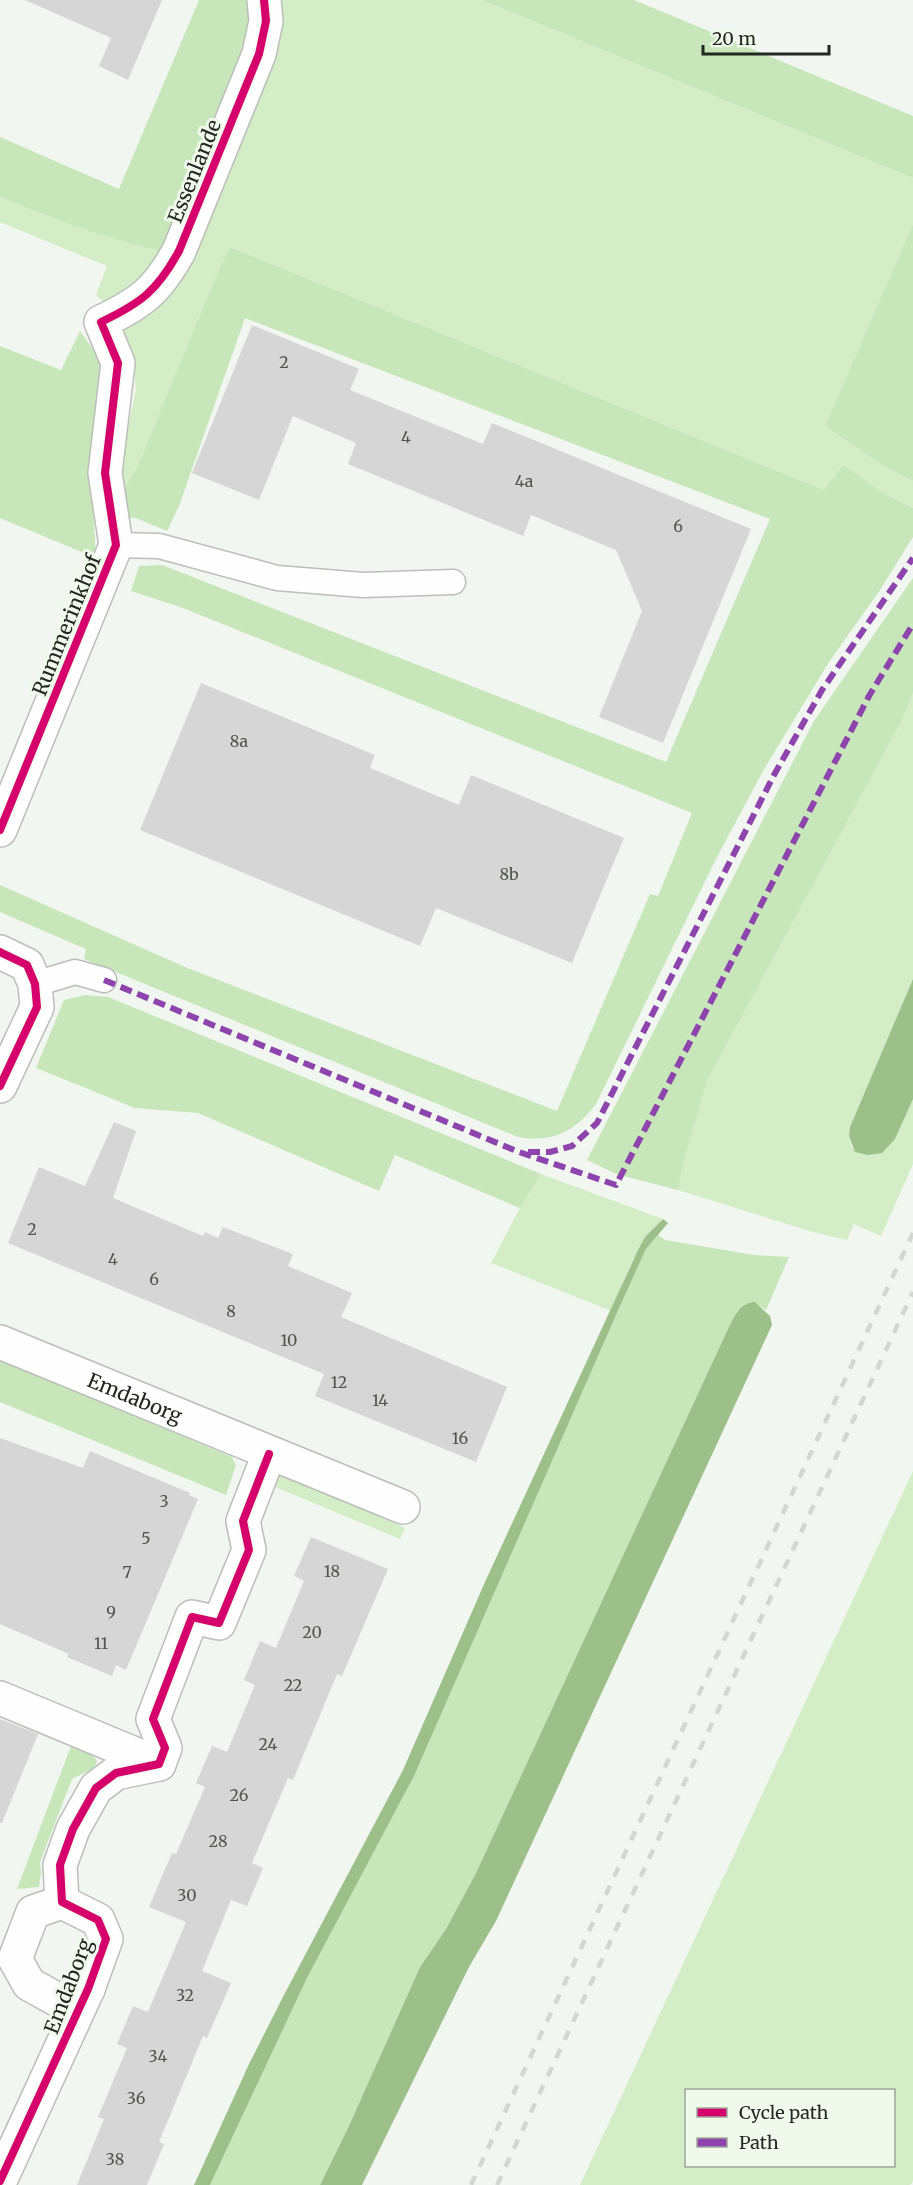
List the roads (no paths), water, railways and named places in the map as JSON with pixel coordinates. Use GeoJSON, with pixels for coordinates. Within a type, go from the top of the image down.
{"type":"FeatureCollection","features":[{"type":"Feature","properties":{"kind":"street","name":"Essenlande"},"geometry":{"type":"LineString","coordinates":[[100,322],[127,310],[152,291],[165,277],[179,251],[260,54],[266,21],[264,0]]}},
{"type":"Feature","properties":{"kind":"street","name":"Rummerinkhof"},"geometry":{"type":"LineString","coordinates":[[0,830],[116,545],[105,473],[118,363],[100,322]]}},
{"type":"Feature","properties":{"kind":"street"},"geometry":{"type":"LineString","coordinates":[[0,952],[27,965],[35,984],[36,1007],[0,1086]]}},
{"type":"Feature","properties":{"kind":"street","name":"Emdaborg"},"geometry":{"type":"LineString","coordinates":[[0,1342],[403,1507]]}},
{"type":"Feature","properties":{"kind":"street"},"geometry":{"type":"LineString","coordinates":[[159,1764],[165,1748],[153,1719],[192,1617],[219,1623],[249,1550],[243,1521],[269,1454]]}},
{"type":"Feature","properties":{"kind":"street"},"geometry":{"type":"LineString","coordinates":[[0,1698],[159,1764]]}},
{"type":"Feature","properties":{"kind":"street"},"geometry":{"type":"LineString","coordinates":[[62,1902],[60,1865],[73,1829],[96,1788],[116,1773],[159,1764]]}},
{"type":"Feature","properties":{"kind":"street","name":"Emdaborg"},"geometry":{"type":"LineString","coordinates":[[0,2181],[88,1989],[106,1940],[98,1920],[62,1902],[33,1912],[15,1959],[29,1984],[58,2000],[88,1989]]}},
{"type":"Feature","properties":{"kind":"lane"},"geometry":{"type":"LineString","coordinates":[[116,545],[159,546],[277,578],[363,585],[453,582]]}},
{"type":"Feature","properties":{"kind":"lane"},"geometry":{"type":"LineString","coordinates":[[35,984],[75,972],[104,980]]}},
{"type":"Feature","properties":{"kind":"railway"},"geometry":{"type":"LineString","coordinates":[[471,2185],[913,1233]]}},
{"type":"Feature","properties":{"kind":"railway"},"geometry":{"type":"LineString","coordinates":[[497,2185],[913,1292]]}}]}
